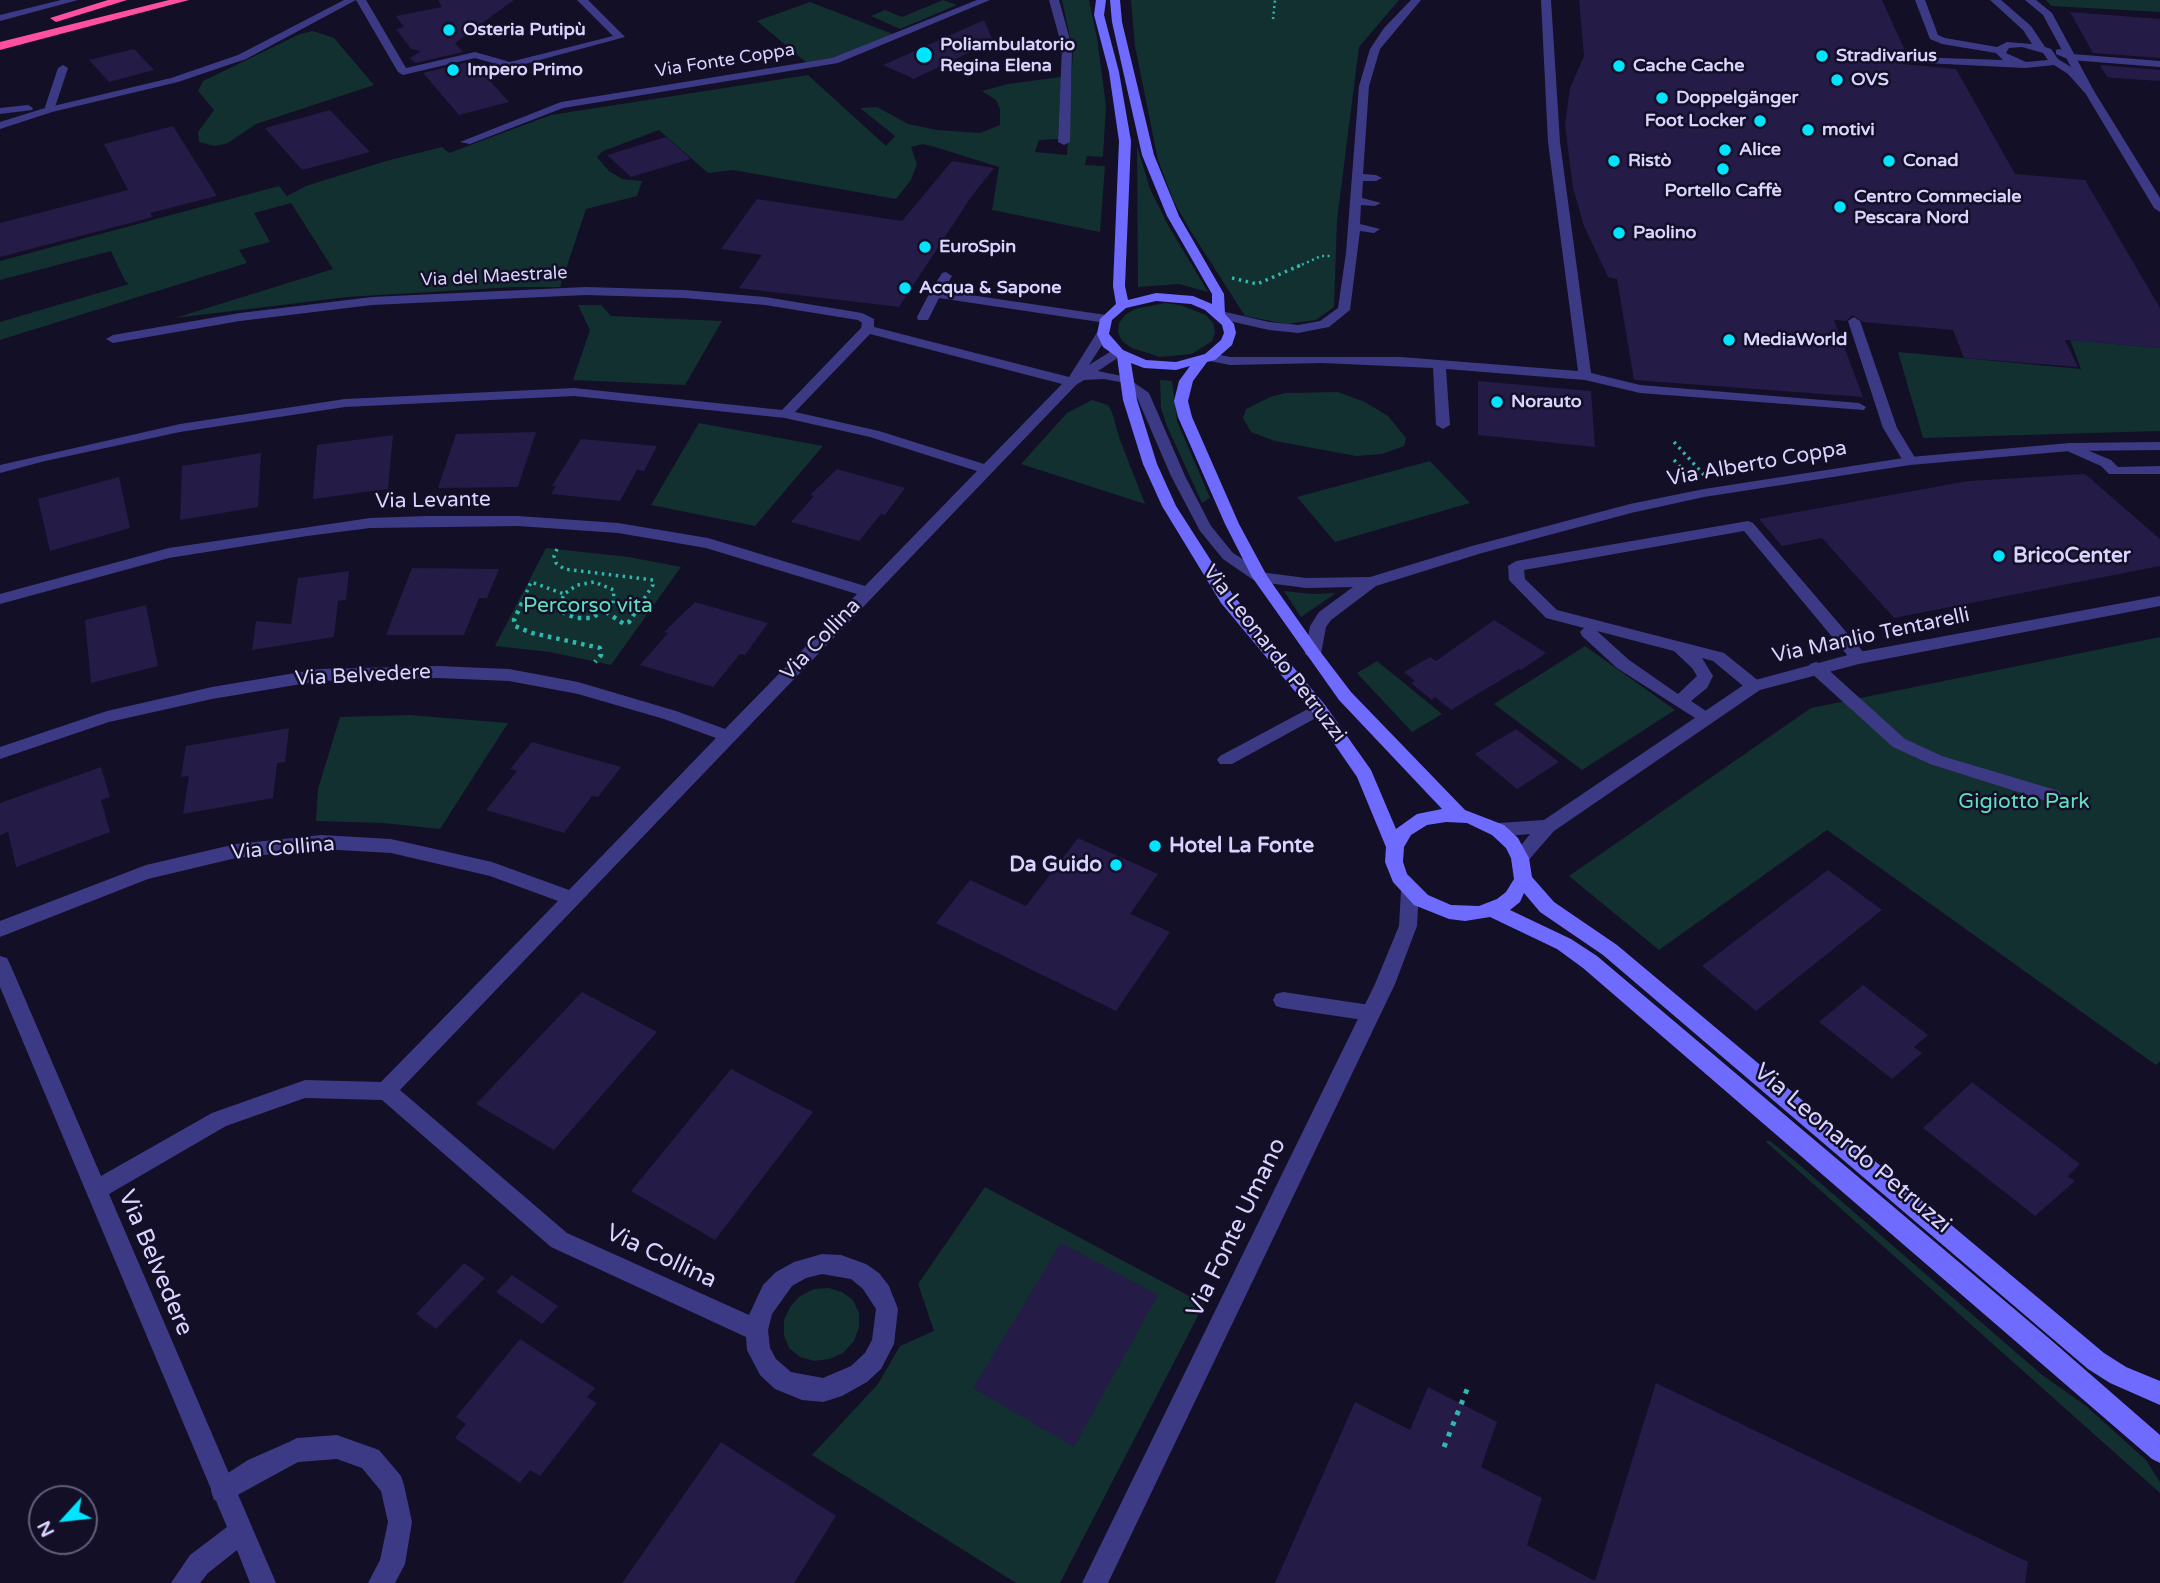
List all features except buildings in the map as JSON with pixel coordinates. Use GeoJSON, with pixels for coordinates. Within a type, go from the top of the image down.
{"type":"FeatureCollection","features":[{"type":"Feature","properties":{"kind":"highway"},"geometry":{"type":"LineString","coordinates":[[5,35],[121,0]]}},
{"type":"Feature","properties":{"kind":"highway"},"geometry":{"type":"LineString","coordinates":[[5,35],[144,0]]}},
{"type":"Feature","properties":{"kind":"highway"},"geometry":{"type":"LineString","coordinates":[[0,46],[183,0]]}},
{"type":"Feature","properties":{"kind":"main road"},"geometry":{"type":"LineString","coordinates":[[1101,0],[1100,15],[1114,72],[1125,141],[1118,286],[1122,305]]}},
{"type":"Feature","properties":{"kind":"main road"},"geometry":{"type":"LineString","coordinates":[[1115,0],[1117,22],[1148,155],[1173,216],[1220,299],[1220,314],[1193,300],[1175,297],[1138,300],[1122,305],[1106,318],[1103,334],[1108,344],[1120,355],[1159,366],[1206,359]]}},
{"type":"Feature","properties":{"kind":"main road","name":"Via Leonardo Petruzzi"},"geometry":{"type":"LineString","coordinates":[[1220,314],[1230,333],[1227,342],[1206,359],[1186,381],[1181,401],[1231,524],[1260,577],[1312,654],[1377,732],[1459,815]]}},
{"type":"Feature","properties":{"kind":"main road","name":"Via Leonardo Petruzzi"},"geometry":{"type":"LineString","coordinates":[[1120,355],[1150,464],[1183,532],[1235,609],[1319,709],[1365,775],[1395,847]]}},
{"type":"Feature","properties":{"kind":"main road"},"geometry":{"type":"LineString","coordinates":[[1459,815],[1479,820],[1497,830],[1512,843],[1522,868],[1513,897],[1493,910],[1480,913],[1449,912],[1435,907],[1410,891],[1399,877],[1394,862],[1395,847],[1405,830],[1423,819],[1459,815]]}},
{"type":"Feature","properties":{"kind":"main road","name":"Via Leonardo Petruzzi"},"geometry":{"type":"LineString","coordinates":[[1522,868],[1547,907],[1610,950],[2096,1361],[2118,1375],[2160,1393]]}},
{"type":"Feature","properties":{"kind":"main road","name":"Via Leonardo Petruzzi"},"geometry":{"type":"LineString","coordinates":[[1493,910],[1564,944],[1590,962],[2160,1451]]}},
{"type":"Feature","properties":{"kind":"street"},"geometry":{"type":"LineString","coordinates":[[0,18],[72,0]]}},
{"type":"Feature","properties":{"kind":"street"},"geometry":{"type":"LineString","coordinates":[[0,127],[70,105],[164,83],[242,57],[351,0]]}},
{"type":"Feature","properties":{"kind":"street"},"geometry":{"type":"LineString","coordinates":[[361,0],[403,72],[475,55],[510,65],[620,37],[582,0]]}},
{"type":"Feature","properties":{"kind":"street","name":"Via Fonte Coppa"},"geometry":{"type":"LineString","coordinates":[[466,142],[561,105],[834,61],[985,0]]}},
{"type":"Feature","properties":{"kind":"street"},"geometry":{"type":"LineString","coordinates":[[1054,0],[1067,47],[1064,142]]}},
{"type":"Feature","properties":{"kind":"street"},"geometry":{"type":"LineString","coordinates":[[1220,314],[1269,326],[1298,329],[1324,324],[1344,310],[1354,227],[1364,86],[1375,50],[1395,22],[1416,0]]}},
{"type":"Feature","properties":{"kind":"street"},"geometry":{"type":"LineString","coordinates":[[1546,0],[1554,142],[1585,376]]}},
{"type":"Feature","properties":{"kind":"street"},"geometry":{"type":"LineString","coordinates":[[1920,0],[1934,37],[2004,55],[2025,65]]}},
{"type":"Feature","properties":{"kind":"street"},"geometry":{"type":"LineString","coordinates":[[1995,0],[2026,28],[2040,48]]}},
{"type":"Feature","properties":{"kind":"street"},"geometry":{"type":"LineString","coordinates":[[2030,0],[2046,13],[2059,54],[2089,91],[2160,208]]}},
{"type":"Feature","properties":{"kind":"street"},"geometry":{"type":"LineString","coordinates":[[2059,54],[2040,66],[1907,56],[2004,55],[2014,44],[2059,54],[2160,64]]}},
{"type":"Feature","properties":{"kind":"street"},"geometry":{"type":"LineString","coordinates":[[50,107],[63,68]]}},
{"type":"Feature","properties":{"kind":"street"},"geometry":{"type":"LineString","coordinates":[[0,111],[70,105]]}},
{"type":"Feature","properties":{"kind":"street"},"geometry":{"type":"LineString","coordinates":[[1356,177],[1376,178]]}},
{"type":"Feature","properties":{"kind":"street"},"geometry":{"type":"LineString","coordinates":[[1355,201],[1375,203]]}},
{"type":"Feature","properties":{"kind":"street"},"geometry":{"type":"LineString","coordinates":[[1354,227],[1374,229]]}},
{"type":"Feature","properties":{"kind":"street"},"geometry":{"type":"LineString","coordinates":[[923,317],[946,276]]}},
{"type":"Feature","properties":{"kind":"street","name":"Via del Maestrale"},"geometry":{"type":"LineString","coordinates":[[113,339],[240,317],[372,301],[586,291],[684,294],[765,301],[862,317],[869,322],[867,329]]}},
{"type":"Feature","properties":{"kind":"street"},"geometry":{"type":"LineString","coordinates":[[935,294],[1106,318]]}},
{"type":"Feature","properties":{"kind":"street"},"geometry":{"type":"LineString","coordinates":[[1854,321],[1890,428],[1910,461]]}},
{"type":"Feature","properties":{"kind":"street"},"geometry":{"type":"LineString","coordinates":[[785,414],[867,329],[1075,379],[1104,375],[1126,381]]}},
{"type":"Feature","properties":{"kind":"street","name":"Via Collina"},"geometry":{"type":"LineString","coordinates":[[757,1330],[559,1240],[386,1091],[1075,379],[1103,334]]}},
{"type":"Feature","properties":{"kind":"street","name":"Via Collina"},"geometry":{"type":"LineString","coordinates":[[1075,379],[1120,355]]}},
{"type":"Feature","properties":{"kind":"street"},"geometry":{"type":"LineString","coordinates":[[1206,359],[1323,359],[1439,364],[1585,376],[1640,389],[1858,407]]}},
{"type":"Feature","properties":{"kind":"street"},"geometry":{"type":"LineString","coordinates":[[1439,364],[1443,425]]}},
{"type":"Feature","properties":{"kind":"street","name":"Via Leonardo Petruzzi"},"geometry":{"type":"LineString","coordinates":[[1126,381],[1142,393],[1178,476],[1211,536],[1228,556],[1260,577]]}},
{"type":"Feature","properties":{"kind":"street"},"geometry":{"type":"LineString","coordinates":[[0,469],[43,457],[180,428],[345,403],[574,392],[785,414],[874,434],[988,470]]}},
{"type":"Feature","properties":{"kind":"street","name":"Via Alberto Coppa"},"geometry":{"type":"LineString","coordinates":[[1260,577],[1306,583],[1371,582],[1477,549],[1630,509],[1704,493],[1910,461],[2070,447],[2160,446]]}},
{"type":"Feature","properties":{"kind":"street"},"geometry":{"type":"LineString","coordinates":[[2070,447],[2106,463],[2114,471],[2160,470]]}},
{"type":"Feature","properties":{"kind":"street","name":"Via Levante"},"geometry":{"type":"LineString","coordinates":[[0,599],[169,553],[357,524],[427,521],[517,521],[618,527],[708,543],[867,592]]}},
{"type":"Feature","properties":{"kind":"street"},"geometry":{"type":"LineString","coordinates":[[1754,686],[1718,657],[1552,614],[1517,580],[1516,566],[1748,526],[1859,658]]}},
{"type":"Feature","properties":{"kind":"street","name":"Via Alberto Coppa"},"geometry":{"type":"LineString","coordinates":[[1312,654],[1318,626],[1325,616],[1371,582]]}},
{"type":"Feature","properties":{"kind":"street","name":"Via Manlio Tentarelli"},"geometry":{"type":"LineString","coordinates":[[1522,868],[1548,826],[1754,686],[1859,658],[2160,601]]}},
{"type":"Feature","properties":{"kind":"street"},"geometry":{"type":"LineString","coordinates":[[1588,632],[1623,664],[1706,719]]}},
{"type":"Feature","properties":{"kind":"street"},"geometry":{"type":"LineString","coordinates":[[1675,645],[1698,664],[1705,676],[1701,684],[1679,702]]}},
{"type":"Feature","properties":{"kind":"street"},"geometry":{"type":"LineString","coordinates":[[1816,668],[1899,743],[1936,760],[2053,796]]}},
{"type":"Feature","properties":{"kind":"street","name":"Via Belvedere"},"geometry":{"type":"LineString","coordinates":[[0,753],[107,717],[212,693],[319,675],[438,672],[509,675],[578,688],[670,715],[727,736]]}},
{"type":"Feature","properties":{"kind":"street"},"geometry":{"type":"LineString","coordinates":[[1226,760],[1319,709]]}},
{"type":"Feature","properties":{"kind":"street","name":"Via Manlio Tentarelli"},"geometry":{"type":"LineString","coordinates":[[1497,830],[1548,826]]}},
{"type":"Feature","properties":{"kind":"street","name":"Via Collina"},"geometry":{"type":"LineString","coordinates":[[0,929],[69,900],[146,873],[236,851],[321,842],[404,849],[492,869],[571,898]]}},
{"type":"Feature","properties":{"kind":"street","name":"Via Fonte Umano"},"geometry":{"type":"LineString","coordinates":[[1095,1583],[1404,941],[1408,926],[1410,891]]}},
{"type":"Feature","properties":{"kind":"street","name":"Via Belvedere"},"geometry":{"type":"LineString","coordinates":[[0,964],[263,1583]]}},
{"type":"Feature","properties":{"kind":"street"},"geometry":{"type":"LineString","coordinates":[[1283,1000],[1370,1013]]}},
{"type":"Feature","properties":{"kind":"street"},"geometry":{"type":"LineString","coordinates":[[96,1190],[219,1119],[305,1089],[386,1091]]}},
{"type":"Feature","properties":{"kind":"street"},"geometry":{"type":"LineString","coordinates":[[822,1264],[841,1265],[858,1271],[881,1294],[887,1309],[883,1344],[873,1361],[842,1384],[823,1390],[802,1388],[783,1381],[768,1367],[759,1350],[757,1330],[761,1311],[771,1293],[793,1274],[822,1264]]}},
{"type":"Feature","properties":{"kind":"street"},"geometry":{"type":"LineString","coordinates":[[223,1491],[257,1469],[298,1450],[337,1447],[370,1459],[392,1485],[400,1522],[392,1564],[381,1583]]}},
{"type":"Feature","properties":{"kind":"street"},"geometry":{"type":"LineString","coordinates":[[184,1583],[199,1564],[241,1531]]}},
{"type":"Feature","properties":{"kind":"path"},"geometry":{"type":"LineString","coordinates":[[1273,19],[1275,0]]}},
{"type":"Feature","properties":{"kind":"path"},"geometry":{"type":"LineString","coordinates":[[1206,272],[1257,284],[1321,256],[1336,256]]}},
{"type":"Feature","properties":{"kind":"path"},"geometry":{"type":"LineString","coordinates":[[1674,442],[1709,481]]}},
{"type":"Feature","properties":{"kind":"path"},"geometry":{"type":"LineString","coordinates":[[557,549],[554,556],[556,563],[564,569],[653,580],[653,585],[629,622],[624,624],[606,612]]}},
{"type":"Feature","properties":{"kind":"path"},"geometry":{"type":"LineString","coordinates":[[564,594],[531,582],[513,620],[515,626],[532,633],[600,648],[601,655],[595,662]]}},
{"type":"Feature","properties":{"kind":"path"},"geometry":{"type":"LineString","coordinates":[[586,583],[609,586],[614,590],[615,601],[606,612],[584,619],[569,617],[559,604],[564,594],[586,583]]}},
{"type":"Feature","properties":{"kind":"path"},"geometry":{"type":"LineString","coordinates":[[1444,1447],[1468,1387]]}},
{"type":"Feature","properties":{"kind":"green space"},"geometry":{"type":"Polygon","coordinates":[[[943,0],[957,5],[900,29],[871,16],[885,10],[902,17],[943,0]]]}},
{"type":"Feature","properties":{"kind":"green space"},"geometry":{"type":"Polygon","coordinates":[[[1062,0],[1089,0],[1097,38],[1106,106],[1103,157],[1087,156],[1085,165],[1105,166],[1100,232],[992,210],[999,167],[923,144],[911,147],[917,164],[911,180],[896,199],[733,170],[708,173],[659,130],[603,151],[597,157],[609,171],[622,179],[642,181],[637,196],[586,209],[560,287],[513,287],[347,297],[175,318],[333,269],[291,203],[254,213],[270,242],[239,250],[247,263],[0,340],[0,322],[129,284],[111,251],[0,280],[0,261],[279,186],[287,196],[306,186],[386,161],[442,147],[449,153],[551,115],[808,75],[886,146],[895,136],[860,108],[877,107],[908,124],[937,130],[980,133],[1000,125],[1000,109],[996,100],[982,91],[1008,84],[1061,77],[1058,139],[1039,140],[1035,152],[1067,155],[1073,52],[1062,0]]]}},
{"type":"Feature","properties":{"kind":"green space"},"geometry":{"type":"Polygon","coordinates":[[[1131,0],[1399,0],[1359,47],[1337,220],[1334,307],[1316,320],[1287,324],[1245,316],[1190,230],[1174,202],[1158,160],[1135,46],[1131,0]]]}},
{"type":"Feature","properties":{"kind":"green space"},"geometry":{"type":"Polygon","coordinates":[[[2046,0],[2160,0],[2160,12],[2051,6],[2046,0]]]}},
{"type":"Feature","properties":{"kind":"green space"},"geometry":{"type":"Polygon","coordinates":[[[810,2],[893,34],[833,60],[807,63],[757,21],[810,2]]]}},
{"type":"Feature","properties":{"kind":"green space"},"geometry":{"type":"Polygon","coordinates":[[[313,31],[334,38],[374,85],[256,124],[228,143],[215,146],[199,142],[198,132],[214,110],[198,91],[203,81],[300,34],[313,31]]]}},
{"type":"Feature","properties":{"kind":"green space"},"geometry":{"type":"Polygon","coordinates":[[[1137,146],[1150,189],[1208,292],[1179,284],[1138,287],[1137,146]]]}},
{"type":"Feature","properties":{"kind":"green space"},"geometry":{"type":"Polygon","coordinates":[[[1165,303],[1180,305],[1206,315],[1213,323],[1215,332],[1212,341],[1192,354],[1160,357],[1132,348],[1122,341],[1118,332],[1119,323],[1125,315],[1135,309],[1165,303]]]}},
{"type":"Feature","properties":{"kind":"green space"},"geometry":{"type":"Polygon","coordinates":[[[578,305],[601,305],[611,316],[722,321],[685,385],[573,380],[590,330],[578,305]]]}},
{"type":"Feature","properties":{"kind":"green space"},"geometry":{"type":"Polygon","coordinates":[[[2070,340],[2160,348],[2160,431],[1923,438],[1898,352],[2081,369],[2070,340]]]}},
{"type":"Feature","properties":{"kind":"green space"},"geometry":{"type":"Polygon","coordinates":[[[1160,380],[1172,381],[1177,421],[1210,498],[1202,503],[1167,426],[1161,408],[1160,380]]]}},
{"type":"Feature","properties":{"kind":"green space"},"geometry":{"type":"Polygon","coordinates":[[[1338,392],[1365,402],[1388,416],[1406,438],[1404,446],[1382,454],[1356,456],[1275,441],[1251,432],[1243,418],[1246,409],[1270,397],[1285,393],[1338,392]]]}},
{"type":"Feature","properties":{"kind":"green space"},"geometry":{"type":"Polygon","coordinates":[[[1092,400],[1108,405],[1112,412],[1145,504],[1021,464],[1067,413],[1092,400]]]}},
{"type":"Feature","properties":{"kind":"green space"},"geometry":{"type":"Polygon","coordinates":[[[699,423],[823,446],[755,526],[651,505],[699,423]]]}},
{"type":"Feature","properties":{"kind":"green space"},"geometry":{"type":"Polygon","coordinates":[[[1430,461],[1470,503],[1335,542],[1297,497],[1430,461]]]}},
{"type":"Feature","properties":{"kind":"green space","name":"Percorso vita"},"geometry":{"type":"Polygon","coordinates":[[[546,548],[629,557],[681,567],[611,665],[550,652],[495,646],[546,548]]]}},
{"type":"Feature","properties":{"kind":"green space"},"geometry":{"type":"Polygon","coordinates":[[[1284,591],[1313,594],[1336,593],[1301,617],[1284,591]]]}},
{"type":"Feature","properties":{"kind":"green space","name":"Gigiotto Park"},"geometry":{"type":"Polygon","coordinates":[[[2160,637],[2160,1061],[2156,1065],[1827,830],[1659,950],[1569,876],[1811,708],[2160,637]]]}},
{"type":"Feature","properties":{"kind":"green space"},"geometry":{"type":"Polygon","coordinates":[[[1585,646],[1675,710],[1582,770],[1494,704],[1585,646]]]}},
{"type":"Feature","properties":{"kind":"green space"},"geometry":{"type":"Polygon","coordinates":[[[1377,661],[1442,714],[1412,732],[1357,673],[1377,661]]]}},
{"type":"Feature","properties":{"kind":"green space"},"geometry":{"type":"Polygon","coordinates":[[[409,715],[508,723],[440,829],[383,823],[316,821],[318,789],[340,717],[409,715]]]}},
{"type":"Feature","properties":{"kind":"green space"},"geometry":{"type":"Polygon","coordinates":[[[1765,1141],[1770,1141],[1795,1161],[2041,1374],[2086,1406],[2146,1460],[2160,1482],[2160,1493],[1765,1141]]]}},
{"type":"Feature","properties":{"kind":"green space"},"geometry":{"type":"Polygon","coordinates":[[[985,1187],[1204,1304],[1060,1583],[1016,1583],[812,1455],[878,1384],[900,1346],[934,1331],[918,1284],[985,1187]]]}},
{"type":"Feature","properties":{"kind":"green space"},"geometry":{"type":"Polygon","coordinates":[[[829,1288],[842,1292],[853,1300],[859,1313],[859,1327],[854,1341],[843,1353],[829,1359],[814,1361],[800,1357],[789,1348],[784,1335],[784,1320],[790,1307],[800,1296],[814,1289],[829,1288]]]}},
{"type":"Feature","properties":{"kind":"place","name":"Osteria Putipù"},"geometry":{"type":"Point","coordinates":[449,30]}},
{"type":"Feature","properties":{"kind":"place","name":"Poliambulatorio Regina Elena"},"geometry":{"type":"Point","coordinates":[924,55]}},
{"type":"Feature","properties":{"kind":"place","name":"Stradivarius"},"geometry":{"type":"Point","coordinates":[1822,56]}},
{"type":"Feature","properties":{"kind":"place","name":"Cache Cache"},"geometry":{"type":"Point","coordinates":[1619,66]}},
{"type":"Feature","properties":{"kind":"place","name":"Impero Primo"},"geometry":{"type":"Point","coordinates":[453,70]}},
{"type":"Feature","properties":{"kind":"place","name":"OVS"},"geometry":{"type":"Point","coordinates":[1837,80]}},
{"type":"Feature","properties":{"kind":"place","name":"Doppelgänger"},"geometry":{"type":"Point","coordinates":[1662,98]}},
{"type":"Feature","properties":{"kind":"place","name":"Foot Locker"},"geometry":{"type":"Point","coordinates":[1760,121]}},
{"type":"Feature","properties":{"kind":"place","name":"motivi"},"geometry":{"type":"Point","coordinates":[1808,130]}},
{"type":"Feature","properties":{"kind":"place","name":"Alice"},"geometry":{"type":"Point","coordinates":[1725,150]}},
{"type":"Feature","properties":{"kind":"place","name":"Ristò"},"geometry":{"type":"Point","coordinates":[1614,161]}},
{"type":"Feature","properties":{"kind":"place","name":"Conad"},"geometry":{"type":"Point","coordinates":[1889,161]}},
{"type":"Feature","properties":{"kind":"place","name":"Portello Caffè"},"geometry":{"type":"Point","coordinates":[1723,169]}},
{"type":"Feature","properties":{"kind":"place","name":"Centro Commeciale Pescara Nord"},"geometry":{"type":"Point","coordinates":[1840,207]}},
{"type":"Feature","properties":{"kind":"place","name":"Paolino"},"geometry":{"type":"Point","coordinates":[1619,233]}},
{"type":"Feature","properties":{"kind":"place","name":"EuroSpin"},"geometry":{"type":"Point","coordinates":[925,247]}},
{"type":"Feature","properties":{"kind":"place","name":"Acqua & Sapone"},"geometry":{"type":"Point","coordinates":[905,288]}},
{"type":"Feature","properties":{"kind":"place","name":"MediaWorld"},"geometry":{"type":"Point","coordinates":[1729,340]}},
{"type":"Feature","properties":{"kind":"place","name":"Norauto"},"geometry":{"type":"Point","coordinates":[1497,402]}},
{"type":"Feature","properties":{"kind":"place","name":"BricoCenter"},"geometry":{"type":"Point","coordinates":[1999,556]}},
{"type":"Feature","properties":{"kind":"place","name":"Hotel La Fonte"},"geometry":{"type":"Point","coordinates":[1155,846]}},
{"type":"Feature","properties":{"kind":"place","name":"Da Guido"},"geometry":{"type":"Point","coordinates":[1116,865]}}]}
